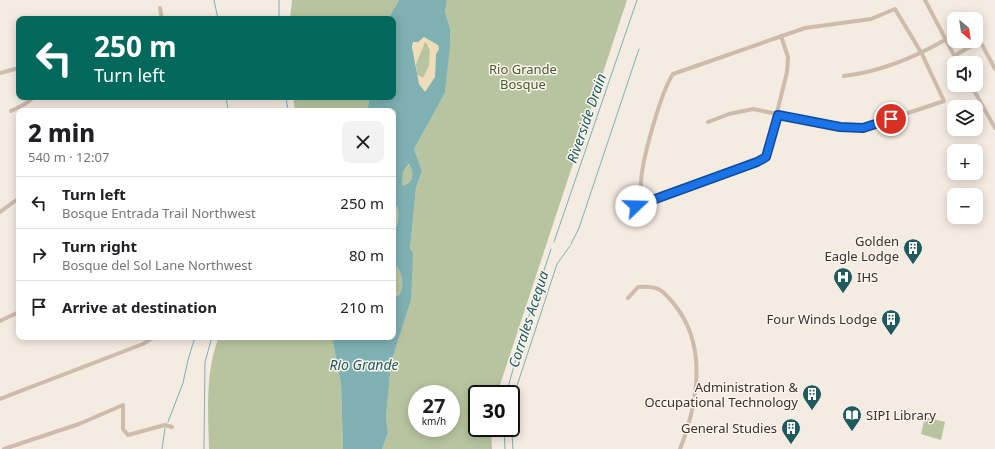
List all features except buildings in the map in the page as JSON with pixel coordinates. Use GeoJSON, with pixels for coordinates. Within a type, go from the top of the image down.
{"type":"FeatureCollection","features":[{"type":"Feature","properties":{"kind":"street"},"geometry":{"type":"LineString","coordinates":[[925,0],[954,56],[980,41],[995,69]]}},
{"type":"Feature","properties":{"kind":"street"},"geometry":{"type":"LineString","coordinates":[[160,8],[161,16]]}},
{"type":"Feature","properties":{"kind":"street"},"geometry":{"type":"LineString","coordinates":[[646,202],[640,185],[645,159],[663,92],[673,74],[781,36],[805,28],[871,19],[895,9],[922,54],[944,101],[863,128],[840,127],[753,109],[729,114],[708,122]]}},
{"type":"Feature","properties":{"kind":"street"},"geometry":{"type":"LineString","coordinates":[[626,210],[757,162],[766,157],[778,115],[787,72],[788,57],[781,36]]}},
{"type":"Feature","properties":{"kind":"street"},"geometry":{"type":"LineString","coordinates":[[844,76],[861,74],[922,54],[945,40]]}},
{"type":"Feature","properties":{"kind":"street"},"geometry":{"type":"LineString","coordinates":[[0,73],[16,69]]}},
{"type":"Feature","properties":{"kind":"street"},"geometry":{"type":"LineString","coordinates":[[975,92],[995,128]]}},
{"type":"Feature","properties":{"kind":"street"},"geometry":{"type":"LineString","coordinates":[[18,108],[30,100]]}},
{"type":"Feature","properties":{"kind":"street"},"geometry":{"type":"LineString","coordinates":[[11,112],[16,109]]}},
{"type":"Feature","properties":{"kind":"street"},"geometry":{"type":"LineString","coordinates":[[0,212],[16,200]]}},
{"type":"Feature","properties":{"kind":"street"},"geometry":{"type":"LineString","coordinates":[[628,298],[638,287],[653,286],[665,292],[682,313],[695,343],[697,376],[691,422],[680,449]]}},
{"type":"Feature","properties":{"kind":"street"},"geometry":{"type":"LineString","coordinates":[[0,321],[16,313]]}},
{"type":"Feature","properties":{"kind":"street"},"geometry":{"type":"LineString","coordinates":[[0,399],[143,344],[149,340]]}},
{"type":"Feature","properties":{"kind":"street"},"geometry":{"type":"LineString","coordinates":[[4,449],[79,424],[123,405],[123,429],[128,435],[165,425],[172,427]]}},
{"type":"Feature","properties":{"kind":"green space"},"geometry":{"type":"Polygon","coordinates":[[[292,0],[399,0],[390,16],[290,16],[292,0]]]}},
{"type":"Feature","properties":{"kind":"green space","name":"Rio Grande Bosque"},"geometry":{"type":"Polygon","coordinates":[[[447,0],[627,0],[500,385],[468,385],[468,437],[491,437],[492,449],[382,449],[388,433],[386,417],[391,363],[411,300],[410,249],[416,188],[422,171],[414,149],[445,93],[450,28],[445,12],[447,0]]]}},
{"type":"Feature","properties":{"kind":"green space"},"geometry":{"type":"Polygon","coordinates":[[[425,41],[431,55],[428,69],[423,78],[417,75],[416,64],[425,41]]]}},
{"type":"Feature","properties":{"kind":"green space"},"geometry":{"type":"Polygon","coordinates":[[[293,100],[369,100],[368,108],[295,108],[293,100]]]}},
{"type":"Feature","properties":{"kind":"green space"},"geometry":{"type":"Polygon","coordinates":[[[410,164],[412,178],[406,185],[402,186],[403,172],[410,164]]]}},
{"type":"Feature","properties":{"kind":"green space"},"geometry":{"type":"Polygon","coordinates":[[[396,206],[398,220],[396,227],[396,206]]]}},
{"type":"Feature","properties":{"kind":"green space"},"geometry":{"type":"Polygon","coordinates":[[[397,265],[401,277],[402,288],[399,295],[396,296],[397,265]]]}},
{"type":"Feature","properties":{"kind":"green space"},"geometry":{"type":"Polygon","coordinates":[[[218,340],[333,340],[341,384],[343,449],[209,449],[208,392],[211,364],[218,340]]]}},
{"type":"Feature","properties":{"kind":"green space"},"geometry":{"type":"Polygon","coordinates":[[[925,417],[945,422],[941,440],[921,434],[925,417]]]}},
{"type":"Feature","properties":{"kind":"sand"},"geometry":{"type":"Polygon","coordinates":[[[424,37],[438,45],[439,49],[436,54],[435,76],[425,93],[419,84],[417,75],[423,78],[429,66],[430,47],[425,42],[416,64],[413,55],[413,42],[424,37]]]}},
{"type":"Feature","properties":{"kind":"water","name":"Rio Grande"},"geometry":{"type":"Polygon","coordinates":[[[399,0],[447,0],[445,12],[450,28],[450,44],[445,93],[414,149],[422,171],[416,188],[410,249],[413,253],[411,300],[391,363],[386,417],[388,433],[382,449],[343,449],[341,384],[333,340],[396,340],[396,296],[399,295],[402,288],[402,280],[397,266],[396,274],[396,226],[398,210],[396,206],[396,108],[368,108],[369,100],[396,100],[396,16],[390,16],[399,0]],[[424,37],[418,42],[413,42],[412,47],[419,84],[425,92],[435,77],[436,54],[439,49],[438,45],[424,37]],[[409,164],[403,172],[402,186],[409,183],[412,177],[412,171],[409,164]]]}},
{"type":"Feature","properties":{"kind":"waterway"},"geometry":{"type":"LineString","coordinates":[[214,0],[217,16]]}},
{"type":"Feature","properties":{"kind":"waterway"},"geometry":{"type":"LineString","coordinates":[[279,0],[279,16]]}},
{"type":"Feature","properties":{"kind":"waterway","name":"Riverside Drain"},"geometry":{"type":"LineString","coordinates":[[554,242],[637,0]]}},
{"type":"Feature","properties":{"kind":"waterway","name":"Corrales Acequa"},"geometry":{"type":"LineString","coordinates":[[571,244],[579,228],[639,49]]}},
{"type":"Feature","properties":{"kind":"waterway"},"geometry":{"type":"LineString","coordinates":[[226,100],[228,108]]}},
{"type":"Feature","properties":{"kind":"waterway"},"geometry":{"type":"LineString","coordinates":[[286,100],[288,108]]}},
{"type":"Feature","properties":{"kind":"waterway","name":"Corrales Acequa"},"geometry":{"type":"LineString","coordinates":[[513,449],[511,417],[514,395],[557,264],[570,246]]}},
{"type":"Feature","properties":{"kind":"waterway","name":"Riverside Drain"},"geometry":{"type":"LineString","coordinates":[[509,385],[524,331],[551,249]]}},
{"type":"Feature","properties":{"kind":"waterway"},"geometry":{"type":"LineString","coordinates":[[168,422],[183,383],[194,340]]}},
{"type":"Feature","properties":{"kind":"waterway"},"geometry":{"type":"LineString","coordinates":[[204,449],[205,362],[211,340]]}},
{"type":"Feature","properties":{"kind":"waterway"},"geometry":{"type":"LineString","coordinates":[[162,449],[165,428]]}},
{"type":"Feature","properties":{"kind":"waterway","name":"Riverside Drain"},"geometry":{"type":"LineString","coordinates":[[504,437],[505,449]]}},
{"type":"Feature","properties":{"kind":"place","name":"Golden Eagle Lodge"},"geometry":{"type":"Point","coordinates":[913,265]}},
{"type":"Feature","properties":{"kind":"place","name":"IHS"},"geometry":{"type":"Point","coordinates":[843,294]}},
{"type":"Feature","properties":{"kind":"place","name":"Four Winds Lodge"},"geometry":{"type":"Point","coordinates":[891,336]}},
{"type":"Feature","properties":{"kind":"place","name":"Administration & Occupational Technology"},"geometry":{"type":"Point","coordinates":[812,411]}},
{"type":"Feature","properties":{"kind":"place","name":"SIPI Library"},"geometry":{"type":"Point","coordinates":[852,432]}},
{"type":"Feature","properties":{"kind":"place","name":"General Studies"},"geometry":{"type":"Point","coordinates":[791,445]}},
{"type":"Feature","properties":{"kind":"route"},"geometry":{"type":"LineString","coordinates":[[636,206],[757,162],[766,157],[778,115],[840,127],[863,128],[891,119]]}}]}
